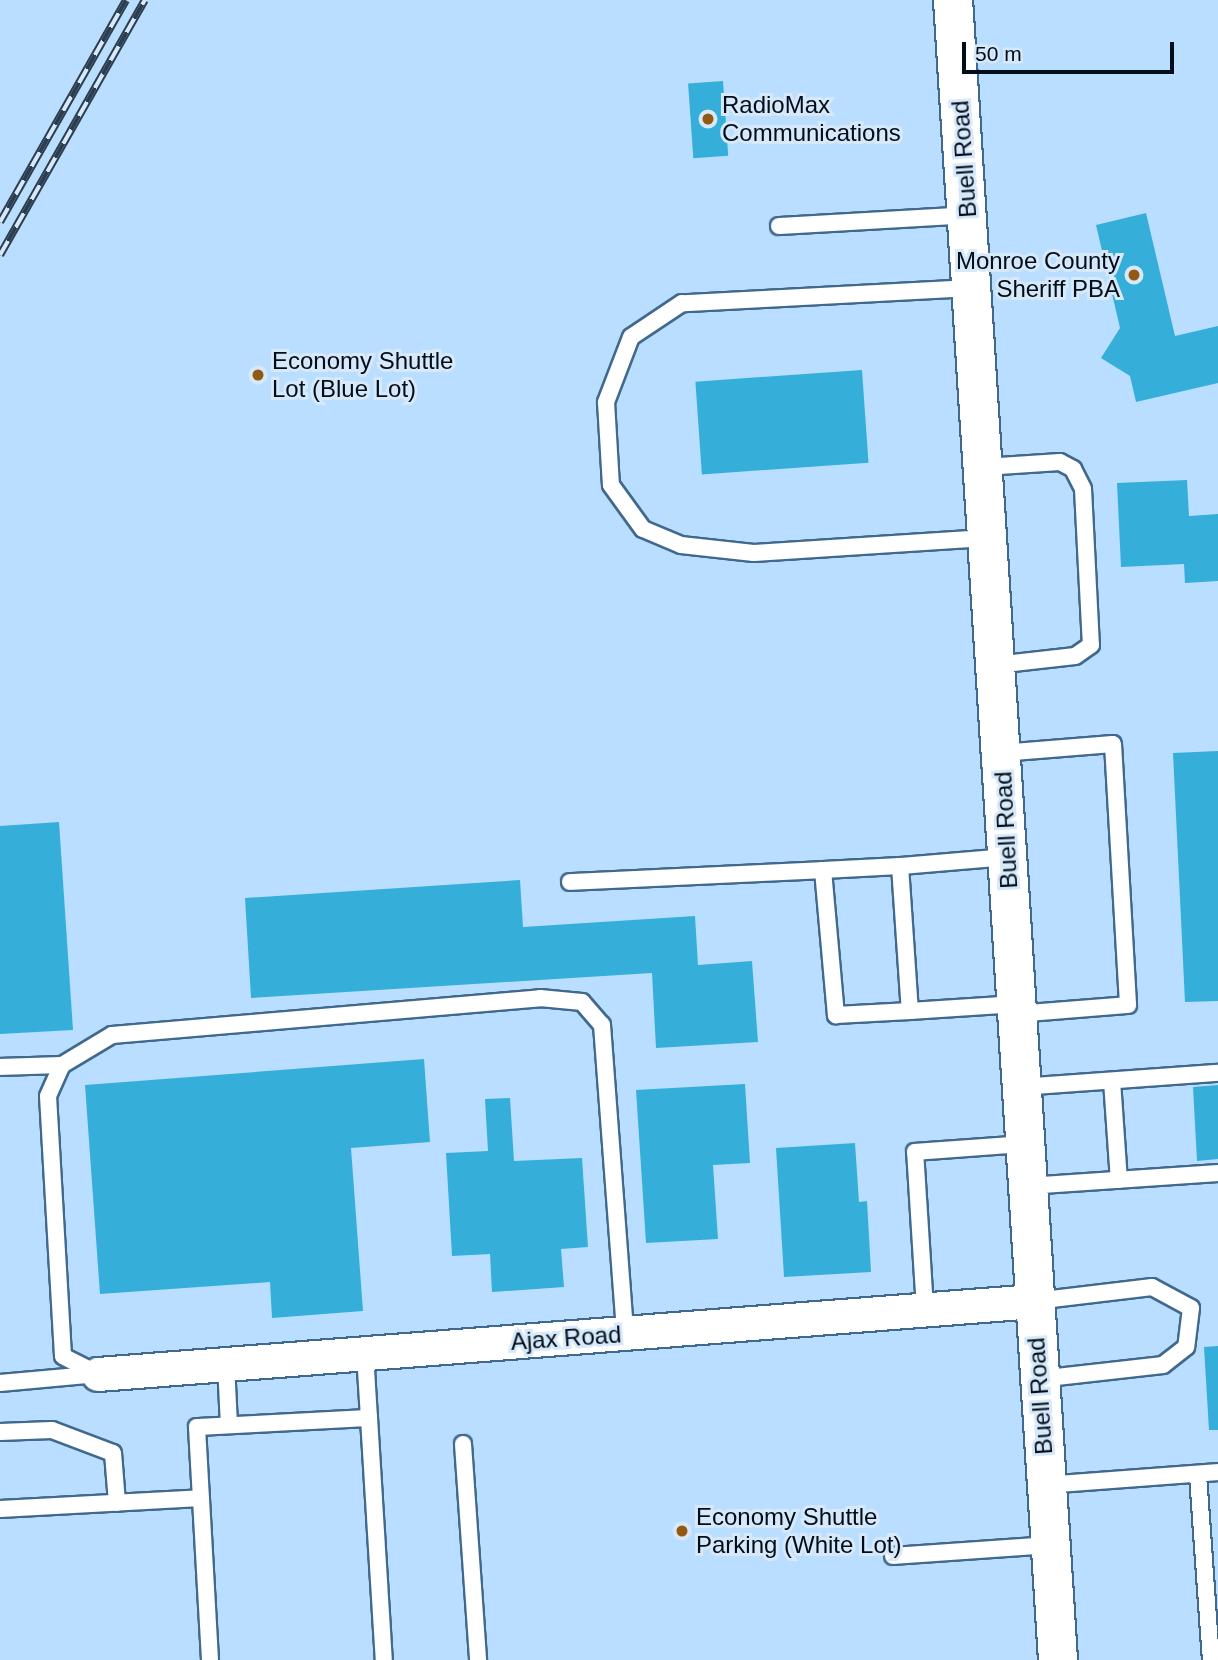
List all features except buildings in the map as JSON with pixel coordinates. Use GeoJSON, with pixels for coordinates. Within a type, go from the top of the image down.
{"type":"FeatureCollection","features":[{"type":"Feature","properties":{"kind":"street","name":"Buell Road"},"geometry":{"type":"LineString","coordinates":[[953,0],[1058,1660]]}},
{"type":"Feature","properties":{"kind":"street","name":"Ajax Road"},"geometry":{"type":"LineString","coordinates":[[98,1374],[1034,1301]]}},
{"type":"Feature","properties":{"kind":"lane"},"geometry":{"type":"LineString","coordinates":[[779,226],[968,215]]}},
{"type":"Feature","properties":{"kind":"lane"},"geometry":{"type":"LineString","coordinates":[[973,288],[682,303],[631,337],[606,402],[611,485],[643,529],[681,545],[754,553],[988,538]]}},
{"type":"Feature","properties":{"kind":"lane"},"geometry":{"type":"LineString","coordinates":[[984,467],[1059,462],[1073,469],[1083,489],[1091,645],[1074,656],[996,664]]}},
{"type":"Feature","properties":{"kind":"lane"},"geometry":{"type":"LineString","coordinates":[[823,870],[836,1015],[1128,1005],[1113,744],[1001,753]]}},
{"type":"Feature","properties":{"kind":"lane"},"geometry":{"type":"LineString","coordinates":[[570,881],[900,866],[1007,857]]}},
{"type":"Feature","properties":{"kind":"lane"},"geometry":{"type":"LineString","coordinates":[[900,866],[910,1011]]}},
{"type":"Feature","properties":{"kind":"lane"},"geometry":{"type":"LineString","coordinates":[[0,1067],[62,1065],[112,1035],[540,998],[582,1002],[602,1025],[625,1333]]}},
{"type":"Feature","properties":{"kind":"lane"},"geometry":{"type":"LineString","coordinates":[[62,1065],[48,1096],[63,1356],[98,1374]]}},
{"type":"Feature","properties":{"kind":"lane"},"geometry":{"type":"LineString","coordinates":[[1021,1087],[1218,1073]]}},
{"type":"Feature","properties":{"kind":"lane"},"geometry":{"type":"LineString","coordinates":[[1112,1081],[1119,1180]]}},
{"type":"Feature","properties":{"kind":"lane"},"geometry":{"type":"LineString","coordinates":[[925,1310],[915,1152],[1025,1144]]}},
{"type":"Feature","properties":{"kind":"lane"},"geometry":{"type":"LineString","coordinates":[[1028,1186],[1218,1173]]}},
{"type":"Feature","properties":{"kind":"lane"},"geometry":{"type":"LineString","coordinates":[[1034,1301],[1152,1287],[1191,1308],[1186,1347],[1163,1365],[1039,1379]]}},
{"type":"Feature","properties":{"kind":"lane"},"geometry":{"type":"LineString","coordinates":[[365,1353],[384,1660]]}},
{"type":"Feature","properties":{"kind":"lane"},"geometry":{"type":"LineString","coordinates":[[226,1364],[229,1425]]}},
{"type":"Feature","properties":{"kind":"lane"},"geometry":{"type":"LineString","coordinates":[[0,1383],[98,1374]]}},
{"type":"Feature","properties":{"kind":"lane"},"geometry":{"type":"LineString","coordinates":[[210,1660],[197,1427],[369,1418]]}},
{"type":"Feature","properties":{"kind":"lane"},"geometry":{"type":"LineString","coordinates":[[0,1432],[52,1430],[113,1453],[117,1503]]}},
{"type":"Feature","properties":{"kind":"lane"},"geometry":{"type":"LineString","coordinates":[[463,1444],[478,1660]]}},
{"type":"Feature","properties":{"kind":"lane"},"geometry":{"type":"LineString","coordinates":[[1046,1485],[1218,1472]]}},
{"type":"Feature","properties":{"kind":"lane"},"geometry":{"type":"LineString","coordinates":[[1198,1475],[1211,1660]]}},
{"type":"Feature","properties":{"kind":"lane"},"geometry":{"type":"LineString","coordinates":[[0,1509],[201,1498]]}},
{"type":"Feature","properties":{"kind":"lane"},"geometry":{"type":"LineString","coordinates":[[893,1556],[1050,1545]]}},
{"type":"Feature","properties":{"kind":"railway"},"geometry":{"type":"LineString","coordinates":[[0,222],[126,0]]}},
{"type":"Feature","properties":{"kind":"railway"},"geometry":{"type":"LineString","coordinates":[[0,255],[145,0]]}},
{"type":"Feature","properties":{"kind":"place","name":"RadioMax Communications"},"geometry":{"type":"Point","coordinates":[708,119]}},
{"type":"Feature","properties":{"kind":"place","name":"Monroe County Sheriff PBA"},"geometry":{"type":"Point","coordinates":[1134,275]}},
{"type":"Feature","properties":{"kind":"place","name":"Economy Shuttle Lot (Blue Lot)"},"geometry":{"type":"Point","coordinates":[258,375]}},
{"type":"Feature","properties":{"kind":"place","name":"Economy Shuttle Parking (White Lot)"},"geometry":{"type":"Point","coordinates":[682,1531]}}]}
